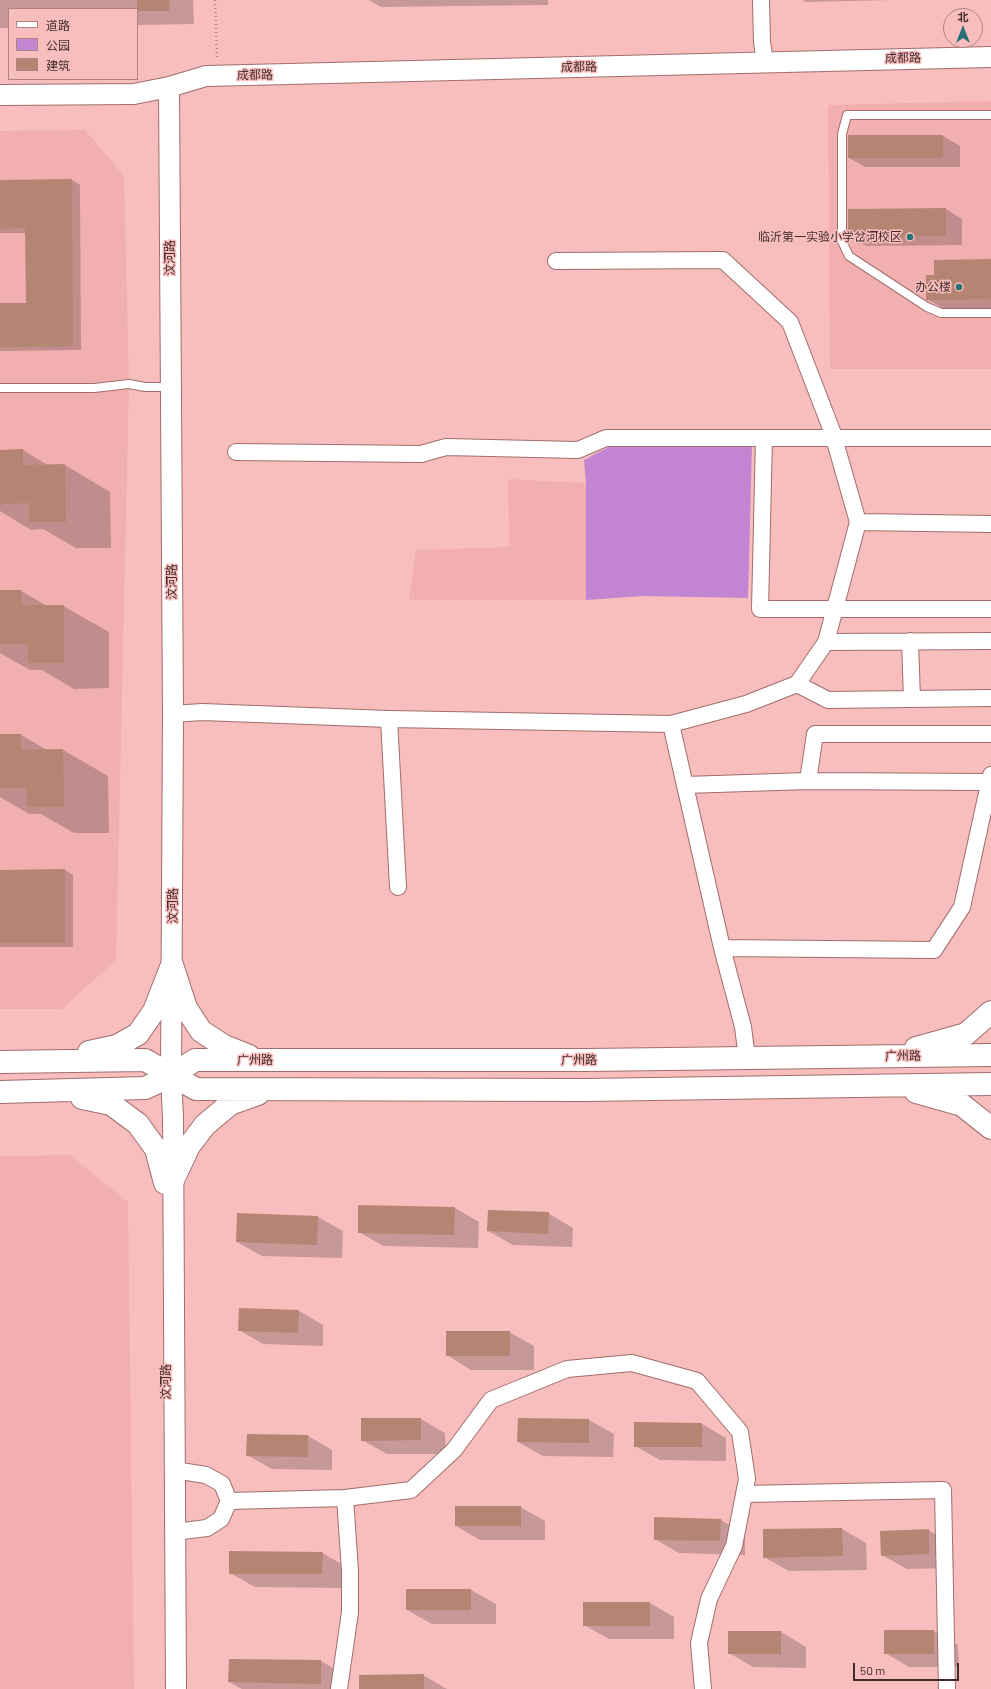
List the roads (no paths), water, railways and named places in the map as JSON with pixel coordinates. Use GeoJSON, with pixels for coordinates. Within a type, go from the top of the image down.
{"type":"FeatureCollection","features":[{"type":"Feature","properties":{"kind":"main road"},"geometry":{"type":"LineString","coordinates":[[172,964],[186,1008],[201,1031],[224,1046],[257,1060]]}},
{"type":"Feature","properties":{"kind":"main road"},"geometry":{"type":"LineString","coordinates":[[52,1061],[117,1046],[138,1034],[154,1011],[172,964]]}},
{"type":"Feature","properties":{"kind":"main road"},"geometry":{"type":"LineString","coordinates":[[886,1056],[966,1034],[991,1012]]}},
{"type":"Feature","properties":{"kind":"main road","name":"广州路"},"geometry":{"type":"LineString","coordinates":[[0,1092],[48,1092],[145,1088],[171,1076],[195,1060],[587,1060],[991,1055]]}},
{"type":"Feature","properties":{"kind":"main road"},"geometry":{"type":"LineString","coordinates":[[0,1062],[145,1060],[196,1089],[586,1090],[991,1084]]}},
{"type":"Feature","properties":{"kind":"main road"},"geometry":{"type":"LineString","coordinates":[[891,1085],[962,1105],[991,1128]]}},
{"type":"Feature","properties":{"kind":"main road"},"geometry":{"type":"LineString","coordinates":[[169,1182],[189,1146],[205,1125],[230,1104],[270,1089]]}},
{"type":"Feature","properties":{"kind":"main road"},"geometry":{"type":"LineString","coordinates":[[48,1092],[111,1104],[138,1124],[156,1149],[169,1182]]}},
{"type":"Feature","properties":{"kind":"street"},"geometry":{"type":"LineString","coordinates":[[761,0],[762,42],[765,62]]}},
{"type":"Feature","properties":{"kind":"street","name":"成都路"},"geometry":{"type":"LineString","coordinates":[[0,96],[134,94],[169,87],[206,76],[991,56]]}},
{"type":"Feature","properties":{"kind":"street","name":"成都路"},"geometry":{"type":"LineString","coordinates":[[0,85],[134,82],[206,90],[622,79],[991,66]]}},
{"type":"Feature","properties":{"kind":"street","name":"汶河路"},"geometry":{"type":"LineString","coordinates":[[165,1689],[173,714],[169,87]]}},
{"type":"Feature","properties":{"kind":"street"},"geometry":{"type":"LineString","coordinates":[[173,714],[202,712],[390,719],[672,724],[746,704],[797,684],[826,642],[858,522],[834,438],[790,322],[724,260],[556,261]]}},
{"type":"Feature","properties":{"kind":"street"},"geometry":{"type":"LineString","coordinates":[[236,452],[421,454],[446,447],[578,450],[606,438],[991,438]]}},
{"type":"Feature","properties":{"kind":"street"},"geometry":{"type":"LineString","coordinates":[[764,438],[760,609],[991,609]]}},
{"type":"Feature","properties":{"kind":"street"},"geometry":{"type":"LineString","coordinates":[[858,522],[991,524]]}},
{"type":"Feature","properties":{"kind":"street"},"geometry":{"type":"LineString","coordinates":[[910,641],[912,699]]}},
{"type":"Feature","properties":{"kind":"street"},"geometry":{"type":"LineString","coordinates":[[826,642],[991,641]]}},
{"type":"Feature","properties":{"kind":"street"},"geometry":{"type":"LineString","coordinates":[[797,684],[828,700],[991,698]]}},
{"type":"Feature","properties":{"kind":"street"},"geometry":{"type":"LineString","coordinates":[[390,719],[398,887]]}},
{"type":"Feature","properties":{"kind":"street"},"geometry":{"type":"LineString","coordinates":[[672,724],[722,948],[743,1027],[747,1058]]}},
{"type":"Feature","properties":{"kind":"street"},"geometry":{"type":"LineString","coordinates":[[808,782],[814,734],[991,734]]}},
{"type":"Feature","properties":{"kind":"street"},"geometry":{"type":"LineString","coordinates":[[685,785],[990,778],[962,907],[934,950],[722,948]]}},
{"type":"Feature","properties":{"kind":"street","name":"汶河路"},"geometry":{"type":"LineString","coordinates":[[169,1182],[176,1689]]}},
{"type":"Feature","properties":{"kind":"street"},"geometry":{"type":"LineString","coordinates":[[229,1501],[345,1498],[411,1490],[454,1450],[491,1400],[567,1369],[632,1362],[697,1381],[740,1432],[747,1479],[734,1546],[709,1599],[699,1643],[703,1689]]}},
{"type":"Feature","properties":{"kind":"street"},"geometry":{"type":"LineString","coordinates":[[174,1470],[206,1475],[222,1484],[229,1501]]}},
{"type":"Feature","properties":{"kind":"street"},"geometry":{"type":"LineString","coordinates":[[744,1494],[943,1490],[947,1689]]}},
{"type":"Feature","properties":{"kind":"street"},"geometry":{"type":"LineString","coordinates":[[339,1689],[350,1612],[350,1571],[345,1498]]}},
{"type":"Feature","properties":{"kind":"street"},"geometry":{"type":"LineString","coordinates":[[174,1532],[207,1528],[220,1518],[229,1501]]}},
{"type":"Feature","properties":{"kind":"lane"},"geometry":{"type":"LineString","coordinates":[[991,115],[847,115],[842,134],[842,241],[849,256],[927,308],[941,313],[991,313]]}},
{"type":"Feature","properties":{"kind":"lane"},"geometry":{"type":"LineString","coordinates":[[0,388],[94,388],[129,384],[145,387],[171,387]]}},
{"type":"Feature","properties":{"kind":"place","name":"临沂第一实验小学岔河校区"},"geometry":{"type":"Point","coordinates":[910,237]}},
{"type":"Feature","properties":{"kind":"place","name":"办公楼"},"geometry":{"type":"Point","coordinates":[959,287]}}]}
